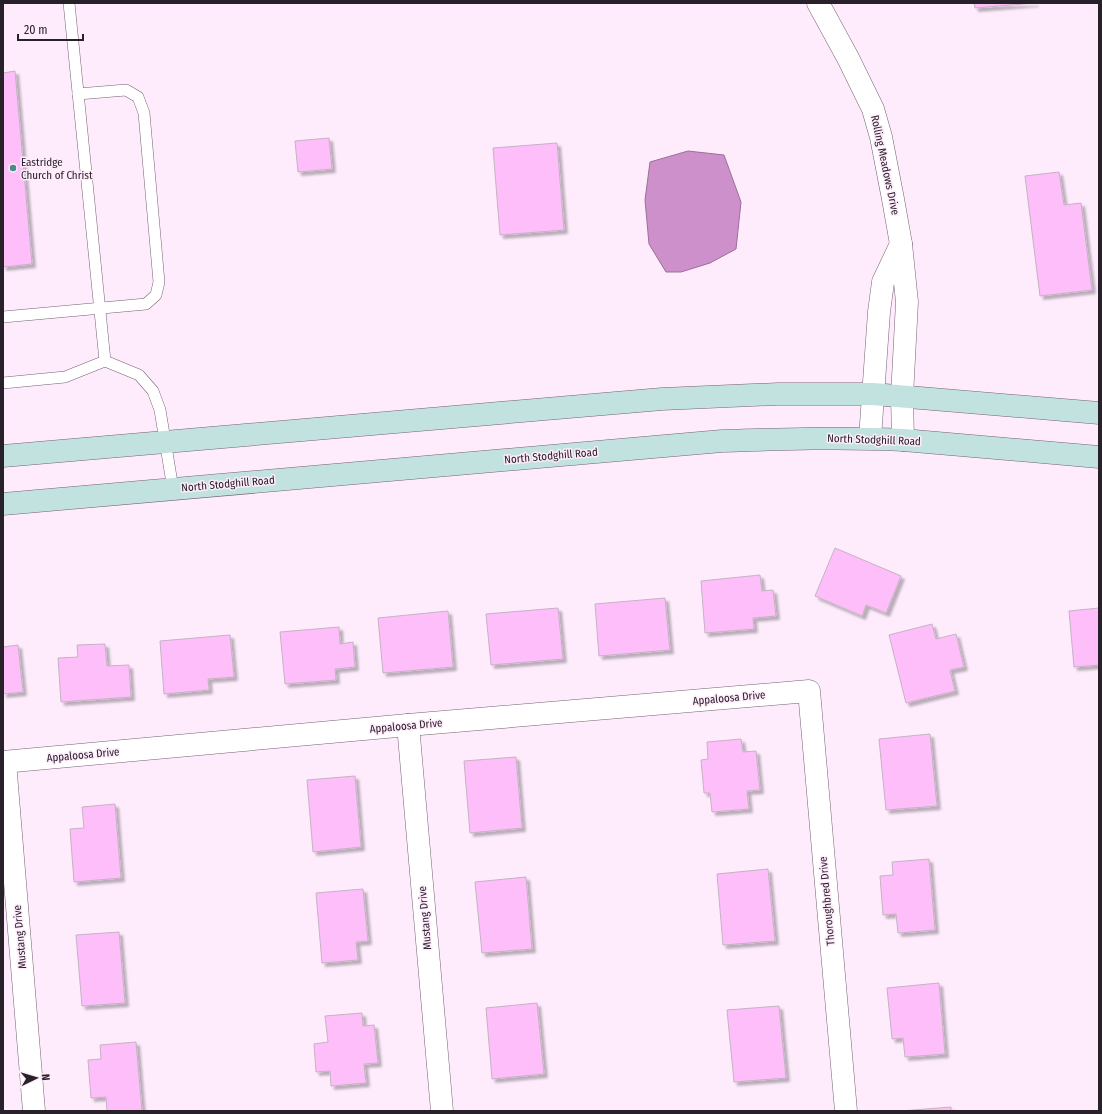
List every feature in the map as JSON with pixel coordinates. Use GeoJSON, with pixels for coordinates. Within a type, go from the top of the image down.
{"type":"FeatureCollection","features":[{"type":"Feature","properties":{"kind":"main road"},"geometry":{"type":"LineString","coordinates":[[3,456],[662,399],[778,394],[873,394],[1099,413]]}},
{"type":"Feature","properties":{"kind":"main road","name":"North Stodghill Road"},"geometry":{"type":"LineString","coordinates":[[3,504],[722,441],[798,438],[870,438],[1099,457]]}},
{"type":"Feature","properties":{"kind":"street","name":"Rolling Meadows Drive"},"geometry":{"type":"LineString","coordinates":[[818,3],[848,58],[873,109],[881,137],[901,244],[907,302],[902,396],[903,440]]}},
{"type":"Feature","properties":{"kind":"street"},"geometry":{"type":"LineString","coordinates":[[870,438],[879,312],[883,282],[901,244]]}},
{"type":"Feature","properties":{"kind":"street","name":"Appaloosa Drive"},"geometry":{"type":"LineString","coordinates":[[4,762],[408,725],[809,691]]}},
{"type":"Feature","properties":{"kind":"street","name":"Thoroughbred Drive"},"geometry":{"type":"LineString","coordinates":[[809,691],[846,1111]]}},
{"type":"Feature","properties":{"kind":"street","name":"Mustang Drive"},"geometry":{"type":"LineString","coordinates":[[408,725],[442,1111]]}},
{"type":"Feature","properties":{"kind":"street","name":"Mustang Drive"},"geometry":{"type":"LineString","coordinates":[[4,762],[34,1111]]}},
{"type":"Feature","properties":{"kind":"lane"},"geometry":{"type":"LineString","coordinates":[[69,3],[105,361]]}},
{"type":"Feature","properties":{"kind":"lane"},"geometry":{"type":"LineString","coordinates":[[3,318],[146,304],[156,295],[160,282],[144,113],[138,97],[126,90],[78,94]]}},
{"type":"Feature","properties":{"kind":"lane"},"geometry":{"type":"LineString","coordinates":[[3,383],[65,377],[105,361],[139,375],[153,391],[160,410],[173,489]]}},
{"type":"Feature","properties":{"kind":"shaded area"},"geometry":{"type":"Polygon","coordinates":[[[688,151],[724,155],[741,202],[736,249],[710,263],[681,272],[666,272],[649,244],[645,200],[650,162],[688,151]]]}},
{"type":"Feature","properties":{"kind":"building"},"geometry":{"type":"Polygon","coordinates":[[[974,3],[1035,3],[975,8],[974,3]]]}},
{"type":"Feature","properties":{"kind":"building","name":"Eastridge Church of Christ"},"geometry":{"type":"Polygon","coordinates":[[[15,71],[32,264],[3,267],[3,73],[15,71]]]}},
{"type":"Feature","properties":{"kind":"building"},"geometry":{"type":"Polygon","coordinates":[[[329,138],[332,169],[298,172],[295,141],[329,138]]]}},
{"type":"Feature","properties":{"kind":"building"},"geometry":{"type":"Polygon","coordinates":[[[557,143],[564,230],[500,235],[493,148],[557,143]]]}},
{"type":"Feature","properties":{"kind":"building"},"geometry":{"type":"Polygon","coordinates":[[[1059,172],[1064,205],[1081,203],[1092,290],[1040,296],[1025,176],[1059,172]]]}},
{"type":"Feature","properties":{"kind":"building"},"geometry":{"type":"Polygon","coordinates":[[[835,548],[901,576],[886,613],[866,605],[862,616],[815,596],[835,548]]]}},
{"type":"Feature","properties":{"kind":"building"},"geometry":{"type":"Polygon","coordinates":[[[760,575],[762,591],[773,590],[776,616],[753,618],[754,629],[705,633],[701,581],[760,575]]]}},
{"type":"Feature","properties":{"kind":"building"},"geometry":{"type":"Polygon","coordinates":[[[665,598],[670,650],[599,656],[595,604],[665,598]]]}},
{"type":"Feature","properties":{"kind":"building"},"geometry":{"type":"Polygon","coordinates":[[[558,608],[563,659],[491,665],[486,614],[558,608]]]}},
{"type":"Feature","properties":{"kind":"building"},"geometry":{"type":"Polygon","coordinates":[[[1099,608],[1099,665],[1074,667],[1069,611],[1099,608]]]}},
{"type":"Feature","properties":{"kind":"building"},"geometry":{"type":"Polygon","coordinates":[[[448,611],[453,667],[383,673],[378,618],[448,611]]]}},
{"type":"Feature","properties":{"kind":"building"},"geometry":{"type":"Polygon","coordinates":[[[932,624],[936,639],[956,634],[964,667],[950,670],[955,691],[906,703],[889,635],[932,624]]]}},
{"type":"Feature","properties":{"kind":"building"},"geometry":{"type":"Polygon","coordinates":[[[339,627],[340,644],[353,642],[355,667],[335,669],[336,680],[285,684],[280,632],[339,627]]]}},
{"type":"Feature","properties":{"kind":"building"},"geometry":{"type":"Polygon","coordinates":[[[230,635],[234,677],[208,679],[209,690],[164,694],[160,641],[230,635]]]}},
{"type":"Feature","properties":{"kind":"building"},"geometry":{"type":"Polygon","coordinates":[[[105,644],[107,666],[129,665],[131,697],[61,702],[58,658],[78,657],[77,645],[105,644]]]}},
{"type":"Feature","properties":{"kind":"building"},"geometry":{"type":"Polygon","coordinates":[[[18,645],[23,692],[3,694],[3,647],[18,645]]]}},
{"type":"Feature","properties":{"kind":"building"},"geometry":{"type":"Polygon","coordinates":[[[930,734],[937,806],[886,810],[879,739],[930,734]]]}},
{"type":"Feature","properties":{"kind":"building"},"geometry":{"type":"Polygon","coordinates":[[[741,739],[743,752],[756,751],[760,790],[747,791],[749,809],[712,812],[710,793],[704,793],[701,760],[708,759],[707,742],[741,739]]]}},
{"type":"Feature","properties":{"kind":"building"},"geometry":{"type":"Polygon","coordinates":[[[516,757],[522,828],[470,833],[464,761],[516,757]]]}},
{"type":"Feature","properties":{"kind":"building"},"geometry":{"type":"Polygon","coordinates":[[[355,776],[361,847],[313,852],[307,780],[355,776]]]}},
{"type":"Feature","properties":{"kind":"building"},"geometry":{"type":"Polygon","coordinates":[[[115,804],[121,878],[74,882],[70,829],[84,828],[82,807],[115,804]]]}},
{"type":"Feature","properties":{"kind":"building"},"geometry":{"type":"Polygon","coordinates":[[[929,859],[935,930],[898,933],[896,914],[883,915],[880,876],[893,875],[892,862],[929,859]]]}},
{"type":"Feature","properties":{"kind":"building"},"geometry":{"type":"Polygon","coordinates":[[[768,869],[775,941],[723,945],[717,874],[768,869]]]}},
{"type":"Feature","properties":{"kind":"building"},"geometry":{"type":"Polygon","coordinates":[[[526,877],[532,949],[482,953],[475,882],[526,877]]]}},
{"type":"Feature","properties":{"kind":"building"},"geometry":{"type":"Polygon","coordinates":[[[363,889],[368,941],[356,942],[358,960],[322,963],[316,893],[363,889]]]}},
{"type":"Feature","properties":{"kind":"building"},"geometry":{"type":"Polygon","coordinates":[[[119,932],[125,1003],[82,1006],[76,935],[119,932]]]}},
{"type":"Feature","properties":{"kind":"building"},"geometry":{"type":"Polygon","coordinates":[[[939,983],[945,1054],[905,1057],[903,1038],[892,1039],[887,988],[939,983]]]}},
{"type":"Feature","properties":{"kind":"building"},"geometry":{"type":"Polygon","coordinates":[[[537,1003],[544,1074],[492,1079],[486,1008],[537,1003]]]}},
{"type":"Feature","properties":{"kind":"building"},"geometry":{"type":"Polygon","coordinates":[[[779,1006],[786,1078],[734,1082],[727,1010],[779,1006]]]}},
{"type":"Feature","properties":{"kind":"building"},"geometry":{"type":"Polygon","coordinates":[[[362,1013],[363,1026],[374,1025],[378,1063],[364,1064],[366,1083],[331,1086],[330,1071],[316,1072],[314,1044],[328,1042],[325,1016],[362,1013]]]}},
{"type":"Feature","properties":{"kind":"building"},"geometry":{"type":"Polygon","coordinates":[[[136,1042],[142,1111],[107,1111],[106,1097],[91,1098],[88,1060],[101,1059],[100,1045],[136,1042]]]}},
{"type":"Feature","properties":{"kind":"building"},"geometry":{"type":"Polygon","coordinates":[[[951,1107],[951,1111],[901,1111],[951,1107]]]}},
{"type":"Feature","properties":{"kind":"place","name":"Eastridge Church of Christ"},"geometry":{"type":"Point","coordinates":[13,168]}}]}
